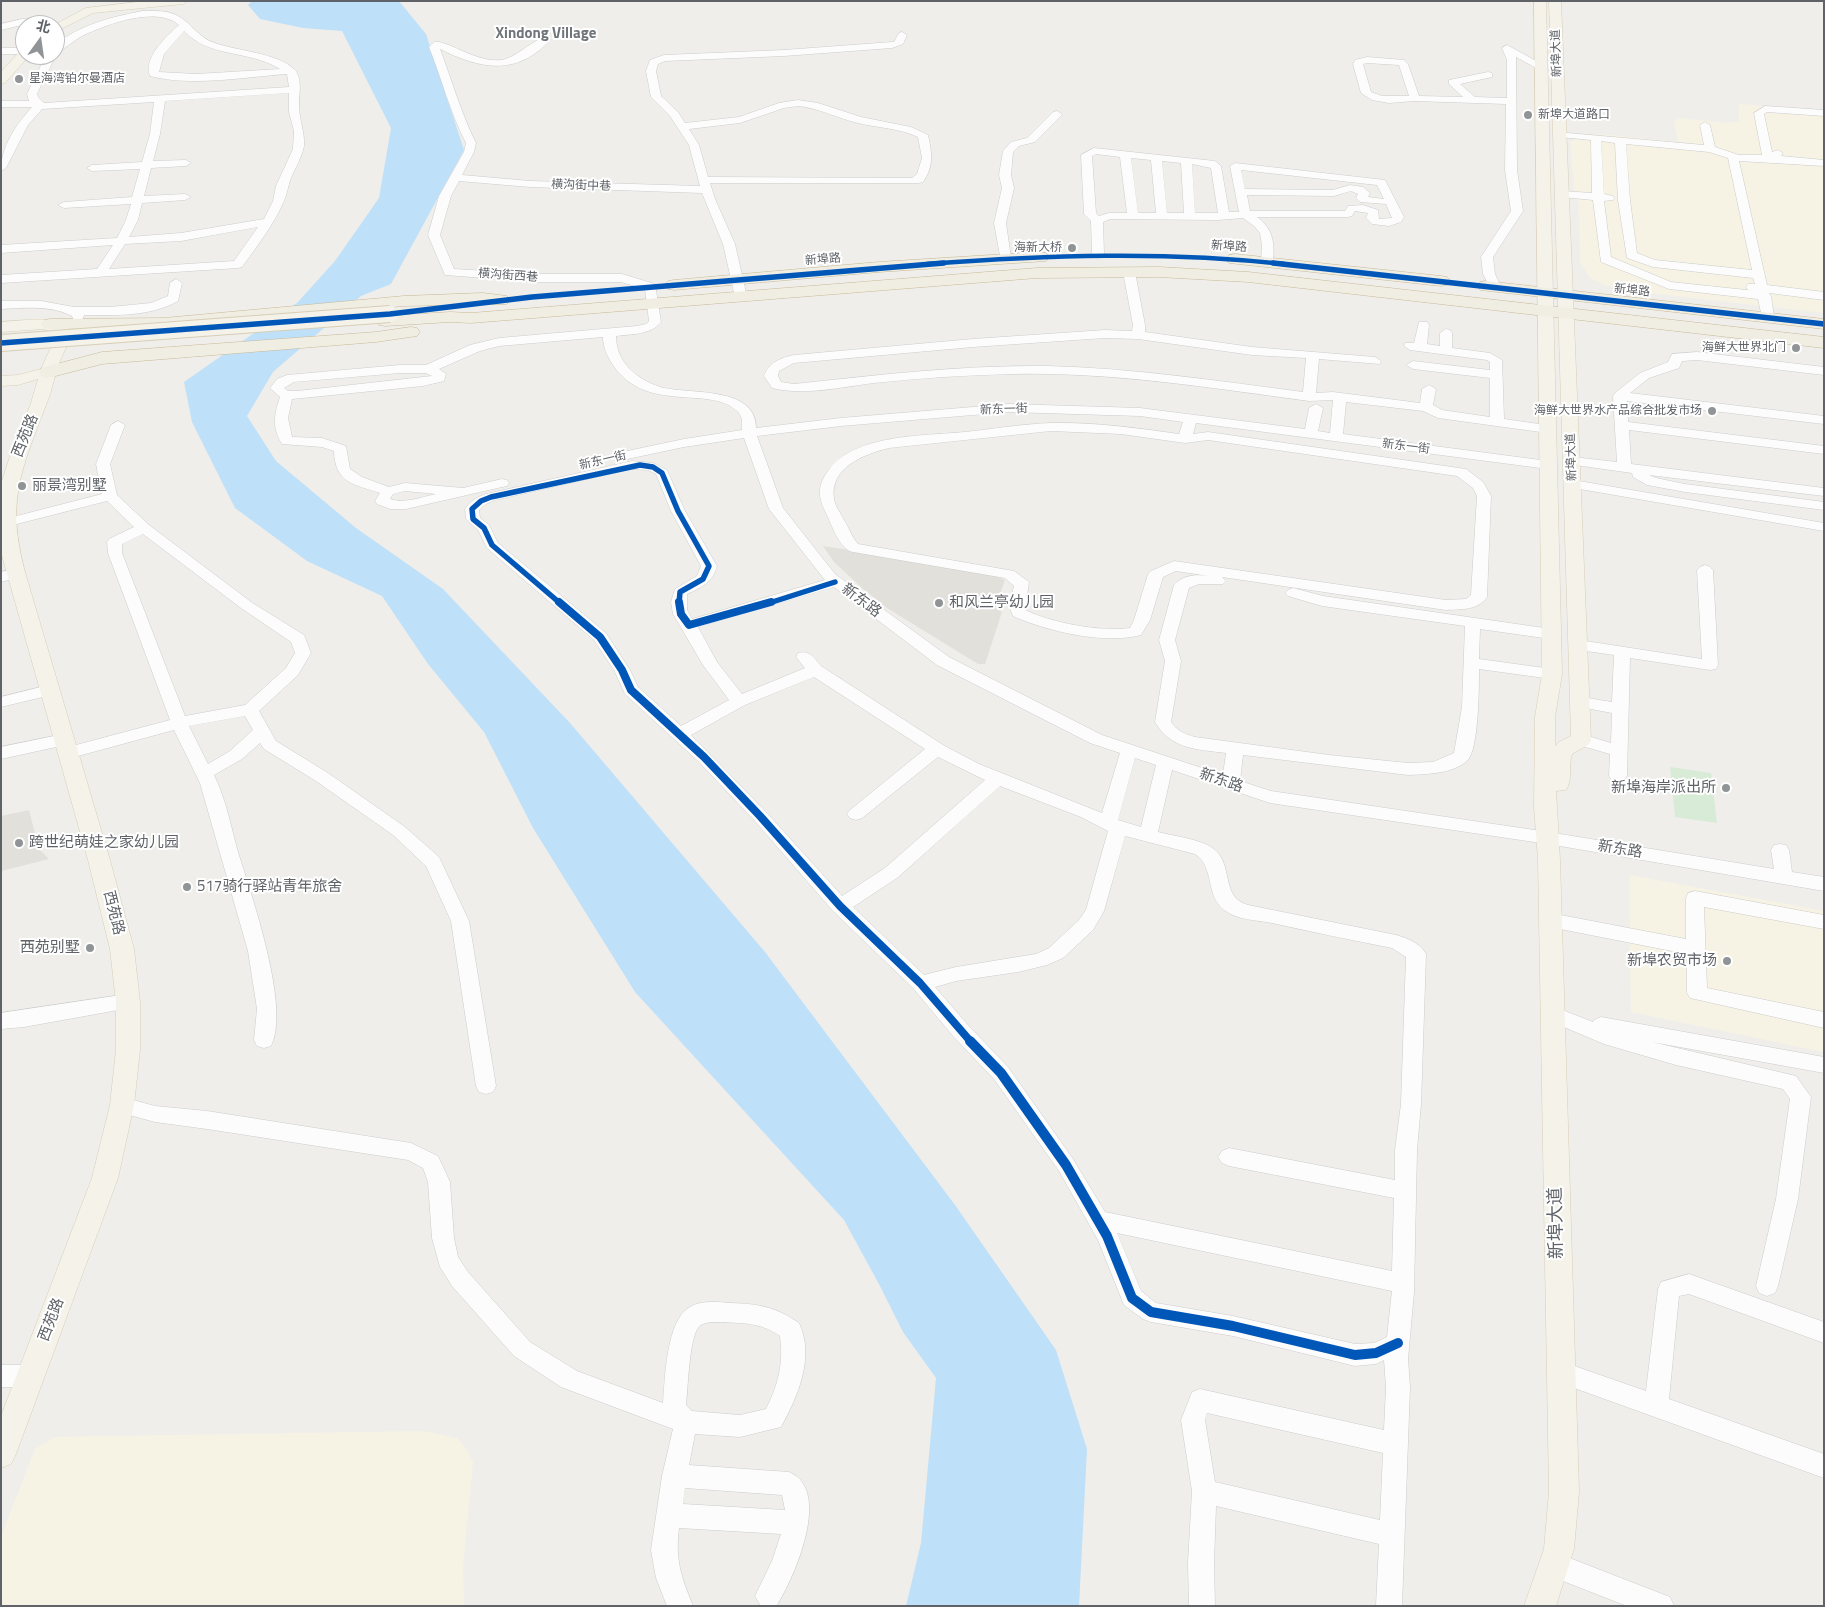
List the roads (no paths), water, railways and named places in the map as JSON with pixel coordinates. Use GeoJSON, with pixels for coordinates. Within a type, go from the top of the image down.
{"type":"FeatureCollection","features":[{"type":"Feature","properties":{"kind":"highway","name":"新埠路"},"geometry":{"type":"LineString","coordinates":[[650,298],[735,279],[1004,258],[1163,255],[1267,262],[1824,324]]}},
{"type":"Feature","properties":{"kind":"highway","name":"新埠路"},"geometry":{"type":"LineString","coordinates":[[501,300],[630,288],[650,298],[741,297],[1037,273],[1185,273],[1248,277],[1824,343]]}},
{"type":"Feature","properties":{"kind":"highway"},"geometry":{"type":"LineString","coordinates":[[1495,287],[1527,284],[1544,274]]}},
{"type":"Feature","properties":{"kind":"highway"},"geometry":{"type":"LineString","coordinates":[[1564,277],[1582,290],[1614,300]]}},
{"type":"Feature","properties":{"kind":"highway"},"geometry":{"type":"LineString","coordinates":[[50,324],[74,317],[164,323],[404,301],[483,298],[501,300]]}},
{"type":"Feature","properties":{"kind":"highway"},"geometry":{"type":"LineString","coordinates":[[388,317],[471,318],[650,298]]}},
{"type":"Feature","properties":{"kind":"highway"},"geometry":{"type":"LineString","coordinates":[[388,317],[501,300]]}},
{"type":"Feature","properties":{"kind":"highway"},"geometry":{"type":"LineString","coordinates":[[1501,305],[1532,315],[1546,330]]}},
{"type":"Feature","properties":{"kind":"highway"},"geometry":{"type":"LineString","coordinates":[[48,372],[82,362],[376,337],[448,328],[471,318]]}},
{"type":"Feature","properties":{"kind":"highway"},"geometry":{"type":"LineString","coordinates":[[1566,332],[1580,321],[1612,318]]}},
{"type":"Feature","properties":{"kind":"main road"},"geometry":{"type":"LineString","coordinates":[[65,24],[90,10],[146,3],[183,1]]}},
{"type":"Feature","properties":{"kind":"main road","name":"新埠大道"},"geometry":{"type":"LineString","coordinates":[[1540,1],[1544,310],[1546,330],[1552,674],[1545,716],[1545,807],[1548,838],[1564,1492],[1559,1549],[1540,1606]]}},
{"type":"Feature","properties":{"kind":"main road","name":"新埠大道"},"geometry":{"type":"LineString","coordinates":[[1548,838],[1558,819],[1558,761],[1563,748],[1581,740],[1573,461],[1566,332],[1555,1]]}},
{"type":"Feature","properties":{"kind":"main road"},"geometry":{"type":"LineString","coordinates":[[62,11],[105,8]]}},
{"type":"Feature","properties":{"kind":"main road"},"geometry":{"type":"LineString","coordinates":[[4,74],[15,62]]}},
{"type":"Feature","properties":{"kind":"main road"},"geometry":{"type":"LineString","coordinates":[[1,343],[388,317]]}},
{"type":"Feature","properties":{"kind":"main road"},"geometry":{"type":"LineString","coordinates":[[1,350],[388,317]]}},
{"type":"Feature","properties":{"kind":"main road"},"geometry":{"type":"LineString","coordinates":[[1,326],[50,324]]}},
{"type":"Feature","properties":{"kind":"main road","name":"西苑路"},"geometry":{"type":"LineString","coordinates":[[1,1454],[9,1414],[30,1376],[105,1178],[122,1105],[128,1050],[128,1002],[122,949],[111,904],[66,746],[8,576],[11,562],[4,528],[8,483],[19,451],[46,387],[48,372],[65,333],[60,328],[50,324]]}},
{"type":"Feature","properties":{"kind":"main road"},"geometry":{"type":"LineString","coordinates":[[1,381],[18,380],[48,372]]}},
{"type":"Feature","properties":{"kind":"street"},"geometry":{"type":"LineString","coordinates":[[1,18],[1,25],[14,23],[26,13]]}},
{"type":"Feature","properties":{"kind":"street"},"geometry":{"type":"LineString","coordinates":[[1,279],[238,264],[268,222],[279,201],[285,179],[298,149],[300,131],[294,112],[294,79],[282,65],[196,40],[170,15],[125,17],[65,41]]}},
{"type":"Feature","properties":{"kind":"street"},"geometry":{"type":"LineString","coordinates":[[183,26],[166,42],[154,63],[154,74],[157,76],[177,77],[289,71]]}},
{"type":"Feature","properties":{"kind":"street"},"geometry":{"type":"LineString","coordinates":[[741,297],[735,279],[729,244],[704,185],[694,145],[674,114],[656,97],[651,71],[654,62],[664,58],[784,53],[892,45],[898,44],[902,35]]}},
{"type":"Feature","properties":{"kind":"street"},"geometry":{"type":"LineString","coordinates":[[457,178],[470,152],[471,143],[459,120],[434,46],[437,44],[490,64],[499,64],[521,57],[546,39]]}},
{"type":"Feature","properties":{"kind":"street"},"geometry":{"type":"LineString","coordinates":[[1495,287],[1489,274],[1487,257],[1517,211],[1511,170],[1512,60],[1508,48],[1542,67]]}},
{"type":"Feature","properties":{"kind":"street"},"geometry":{"type":"LineString","coordinates":[[1,51],[15,52]]}},
{"type":"Feature","properties":{"kind":"street"},"geometry":{"type":"LineString","coordinates":[[1415,98],[1403,64],[1400,62],[1367,60],[1359,62],[1366,93],[1376,98],[1512,101]]}},
{"type":"Feature","properties":{"kind":"street"},"geometry":{"type":"LineString","coordinates":[[39,106],[32,94],[46,65]]}},
{"type":"Feature","properties":{"kind":"street"},"geometry":{"type":"LineString","coordinates":[[1473,100],[1450,80],[1488,75]]}},
{"type":"Feature","properties":{"kind":"street"},"geometry":{"type":"LineString","coordinates":[[1,112],[39,106],[295,90]]}},
{"type":"Feature","properties":{"kind":"street"},"geometry":{"type":"LineString","coordinates":[[101,272],[121,242],[132,220],[155,134],[160,98]]}},
{"type":"Feature","properties":{"kind":"street"},"geometry":{"type":"LineString","coordinates":[[1,104],[39,106]]}},
{"type":"Feature","properties":{"kind":"street","name":"横沟街中巷"},"geometry":{"type":"LineString","coordinates":[[457,178],[530,184],[704,185],[912,181],[919,180],[927,164],[928,148],[923,135],[916,131],[894,125],[859,120],[817,105],[778,105],[740,120],[683,127]]}},
{"type":"Feature","properties":{"kind":"street"},"geometry":{"type":"LineString","coordinates":[[1,168],[28,116],[39,106]]}},
{"type":"Feature","properties":{"kind":"street"},"geometry":{"type":"LineString","coordinates":[[1768,159],[1759,112],[1765,109],[1824,113]]}},
{"type":"Feature","properties":{"kind":"street"},"geometry":{"type":"LineString","coordinates":[[1004,258],[1004,241],[1000,223],[1008,188],[1005,175],[1008,151],[1015,144],[1031,140],[1057,114]]}},
{"type":"Feature","properties":{"kind":"street"},"geometry":{"type":"LineString","coordinates":[[1705,125],[1710,149]]}},
{"type":"Feature","properties":{"kind":"street"},"geometry":{"type":"LineString","coordinates":[[1560,134],[1710,149],[1734,160],[1824,173]]}},
{"type":"Feature","properties":{"kind":"street"},"geometry":{"type":"LineString","coordinates":[[1,141],[18,136]]}},
{"type":"Feature","properties":{"kind":"street"},"geometry":{"type":"LineString","coordinates":[[1596,138],[1598,197],[1605,259],[1676,287],[1762,286],[1824,291]]}},
{"type":"Feature","properties":{"kind":"street"},"geometry":{"type":"LineString","coordinates":[[1620,140],[1630,200],[1631,255],[1653,263],[1762,286],[1824,296]]}},
{"type":"Feature","properties":{"kind":"street"},"geometry":{"type":"LineString","coordinates":[[1098,255],[1097,220],[1090,214],[1086,155],[1094,150],[1211,163],[1216,166],[1224,215]]}},
{"type":"Feature","properties":{"kind":"street"},"geometry":{"type":"LineString","coordinates":[[1768,159],[1781,151],[1824,154]]}},
{"type":"Feature","properties":{"kind":"street"},"geometry":{"type":"LineString","coordinates":[[1125,154],[1133,216]]}},
{"type":"Feature","properties":{"kind":"street"},"geometry":{"type":"LineString","coordinates":[[1156,157],[1162,216]]}},
{"type":"Feature","properties":{"kind":"street"},"geometry":{"type":"LineString","coordinates":[[1734,160],[1768,159],[1824,163]]}},
{"type":"Feature","properties":{"kind":"street"},"geometry":{"type":"LineString","coordinates":[[1186,160],[1190,217]]}},
{"type":"Feature","properties":{"kind":"street"},"geometry":{"type":"LineString","coordinates":[[1734,160],[1768,317]]}},
{"type":"Feature","properties":{"kind":"street"},"geometry":{"type":"LineString","coordinates":[[92,168],[186,163]]}},
{"type":"Feature","properties":{"kind":"street"},"geometry":{"type":"LineString","coordinates":[[1242,198],[1341,204],[1352,208],[1369,209],[1374,212],[1373,220],[1389,223],[1397,220],[1398,217],[1380,182],[1313,173],[1235,166],[1242,198],[1264,229],[1268,247],[1267,262]]}},
{"type":"Feature","properties":{"kind":"street","name":"横沟街西巷"},"geometry":{"type":"LineString","coordinates":[[457,178],[445,196],[434,236],[449,272],[539,278],[622,278],[650,298]]}},
{"type":"Feature","properties":{"kind":"street"},"geometry":{"type":"LineString","coordinates":[[1097,220],[1109,216],[1218,217],[1224,215],[1242,198],[1334,193],[1342,192],[1346,189],[1358,189],[1364,193],[1362,198],[1368,201],[1391,202]]}},
{"type":"Feature","properties":{"kind":"street"},"geometry":{"type":"LineString","coordinates":[[1562,194],[1630,200]]}},
{"type":"Feature","properties":{"kind":"street"},"geometry":{"type":"LineString","coordinates":[[64,205],[185,197]]}},
{"type":"Feature","properties":{"kind":"street"},"geometry":{"type":"LineString","coordinates":[[1,250],[181,237],[268,222]]}},
{"type":"Feature","properties":{"kind":"street"},"geometry":{"type":"LineString","coordinates":[[1129,272],[1139,325],[1138,335]]}},
{"type":"Feature","properties":{"kind":"street"},"geometry":{"type":"LineString","coordinates":[[1,305],[48,306],[74,317],[160,305],[174,298],[176,283]]}},
{"type":"Feature","properties":{"kind":"street"},"geometry":{"type":"LineString","coordinates":[[610,332],[650,327],[655,322],[650,298]]}},
{"type":"Feature","properties":{"kind":"street"},"geometry":{"type":"LineString","coordinates":[[1422,325],[1415,346],[1490,357],[1496,360],[1497,422]]}},
{"type":"Feature","properties":{"kind":"street","name":"新东一街"},"geometry":{"type":"LineString","coordinates":[[610,332],[513,340],[485,345],[428,369],[400,369],[292,378],[282,382],[277,388],[280,392],[287,395],[281,412],[283,434],[287,440],[306,443],[323,442],[334,445],[340,449],[342,469],[348,475],[388,491],[382,502],[395,506],[684,443],[841,422],[1009,408],[1140,412],[1548,465]]}},
{"type":"Feature","properties":{"kind":"street","name":"新东路"},"geometry":{"type":"LineString","coordinates":[[610,332],[608,342],[612,352],[620,366],[632,378],[660,391],[727,399],[742,408],[750,417],[749,433],[776,509],[830,578],[943,661],[1096,739],[1270,797],[1548,838],[1824,884]]}},
{"type":"Feature","properties":{"kind":"street"},"geometry":{"type":"LineString","coordinates":[[1446,333],[1446,350]]}},
{"type":"Feature","properties":{"kind":"street"},"geometry":{"type":"LineString","coordinates":[[1375,362],[1252,351],[1138,335],[1105,334],[973,343],[794,359],[773,368],[772,376],[777,385],[794,388],[930,374],[1050,370],[1150,377],[1312,402],[1340,397],[1426,408],[1438,414],[1548,429]]}},
{"type":"Feature","properties":{"kind":"street"},"geometry":{"type":"LineString","coordinates":[[1311,434],[1313,355]]}},
{"type":"Feature","properties":{"kind":"street"},"geometry":{"type":"LineString","coordinates":[[1620,396],[1641,376],[1674,365],[1677,357],[1697,356],[1824,371]]}},
{"type":"Feature","properties":{"kind":"street"},"geometry":{"type":"LineString","coordinates":[[1413,365],[1497,375]]}},
{"type":"Feature","properties":{"kind":"street"},"geometry":{"type":"LineString","coordinates":[[1426,408],[1429,389]]}},
{"type":"Feature","properties":{"kind":"street"},"geometry":{"type":"LineString","coordinates":[[1620,396],[1624,467]]}},
{"type":"Feature","properties":{"kind":"street"},"geometry":{"type":"LineString","coordinates":[[1620,396],[1824,420]]}},
{"type":"Feature","properties":{"kind":"street"},"geometry":{"type":"LineString","coordinates":[[1336,438],[1340,397]]}},
{"type":"Feature","properties":{"kind":"street"},"geometry":{"type":"LineString","coordinates":[[1185,439],[1190,419]]}},
{"type":"Feature","properties":{"kind":"street"},"geometry":{"type":"LineString","coordinates":[[1,753],[66,746],[250,710],[292,671],[303,653],[298,639],[246,605],[144,528],[110,496],[103,464],[118,425]]}},
{"type":"Feature","properties":{"kind":"street"},"geometry":{"type":"LineString","coordinates":[[1622,425],[1824,450]]}},
{"type":"Feature","properties":{"kind":"street"},"geometry":{"type":"LineString","coordinates":[[1051,427],[1122,430],[1185,439],[1208,436],[1461,472],[1477,484],[1484,496],[1480,597],[1470,604],[1446,605],[1174,566],[1156,574],[1142,620],[1136,632],[1124,634],[1091,630],[1030,620],[1018,613],[1018,595],[1022,586],[1021,582],[1009,574],[989,569],[893,556],[853,548],[827,500],[830,478],[838,466],[858,453],[889,444],[1051,427]]}},
{"type":"Feature","properties":{"kind":"street"},"geometry":{"type":"LineString","coordinates":[[1573,461],[1824,492]]}},
{"type":"Feature","properties":{"kind":"street"},"geometry":{"type":"LineString","coordinates":[[739,701],[720,678],[694,637],[689,625],[679,614],[678,602],[680,592],[702,581],[709,573],[709,566],[678,511],[661,470],[650,466],[632,465],[491,497],[481,501],[472,509],[473,519],[484,528],[492,545],[600,637],[619,665],[632,690],[666,724],[680,734],[704,757],[840,906],[920,983],[960,1030],[1001,1073],[1066,1164],[1107,1236],[1132,1298],[1150,1312],[1234,1326],[1266,1333],[1304,1345],[1355,1354],[1376,1352],[1398,1343]]}},
{"type":"Feature","properties":{"kind":"street"},"geometry":{"type":"LineString","coordinates":[[1624,467],[1652,482],[1824,506]]}},
{"type":"Feature","properties":{"kind":"street"},"geometry":{"type":"LineString","coordinates":[[1573,484],[1824,527]]}},
{"type":"Feature","properties":{"kind":"street"},"geometry":{"type":"LineString","coordinates":[[4,528],[110,496]]}},
{"type":"Feature","properties":{"kind":"street"},"geometry":{"type":"LineString","coordinates":[[144,528],[114,542],[115,553],[179,723],[209,783],[258,951],[267,1009],[264,1040]]}},
{"type":"Feature","properties":{"kind":"street"},"geometry":{"type":"LineString","coordinates":[[1579,645],[1710,665],[1705,570]]}},
{"type":"Feature","properties":{"kind":"street"},"geometry":{"type":"LineString","coordinates":[[1473,622],[1469,724],[1462,756],[1435,768],[1408,769],[1235,750],[1194,743],[1178,738],[1168,730],[1164,722],[1174,662],[1167,640],[1182,585],[1197,579],[1310,596],[1322,601],[1473,622],[1551,634]]}},
{"type":"Feature","properties":{"kind":"street"},"geometry":{"type":"LineString","coordinates":[[689,625],[835,582]]}},
{"type":"Feature","properties":{"kind":"street"},"geometry":{"type":"LineString","coordinates":[[1618,776],[1622,652]]}},
{"type":"Feature","properties":{"kind":"street"},"geometry":{"type":"LineString","coordinates":[[804,657],[815,670],[937,749],[973,768],[1087,813],[1113,826],[1211,853],[1218,873],[1219,884],[1229,904],[1254,913],[1298,924],[1396,942],[1416,954],[1417,965],[1412,1009],[1413,1054],[1406,1150],[1404,1283],[1396,1359],[1398,1387],[1389,1606]]}},
{"type":"Feature","properties":{"kind":"street"},"geometry":{"type":"LineString","coordinates":[[1470,663],[1552,674]]}},
{"type":"Feature","properties":{"kind":"street"},"geometry":{"type":"LineString","coordinates":[[680,734],[712,716],[728,710],[739,701],[815,670]]}},
{"type":"Feature","properties":{"kind":"street"},"geometry":{"type":"LineString","coordinates":[[1,702],[48,690]]}},
{"type":"Feature","properties":{"kind":"street"},"geometry":{"type":"LineString","coordinates":[[1581,702],[1620,709]]}},
{"type":"Feature","properties":{"kind":"street"},"geometry":{"type":"LineString","coordinates":[[250,710],[270,745],[322,777],[398,831],[433,862],[460,921],[486,1086]]}},
{"type":"Feature","properties":{"kind":"street"},"geometry":{"type":"LineString","coordinates":[[204,774],[233,760],[245,750],[262,730]]}},
{"type":"Feature","properties":{"kind":"street"},"geometry":{"type":"LineString","coordinates":[[1581,740],[1619,751]]}},
{"type":"Feature","properties":{"kind":"street"},"geometry":{"type":"LineString","coordinates":[[856,814],[937,749]]}},
{"type":"Feature","properties":{"kind":"street"},"geometry":{"type":"LineString","coordinates":[[920,983],[956,974],[1040,960],[1056,953],[1086,925],[1095,911],[1129,750]]}},
{"type":"Feature","properties":{"kind":"street"},"geometry":{"type":"LineString","coordinates":[[1231,784],[1235,750]]}},
{"type":"Feature","properties":{"kind":"street"},"geometry":{"type":"LineString","coordinates":[[1148,835],[1165,762]]}},
{"type":"Feature","properties":{"kind":"street"},"geometry":{"type":"LineString","coordinates":[[840,906],[891,873],[998,778]]}},
{"type":"Feature","properties":{"kind":"street"},"geometry":{"type":"LineString","coordinates":[[1780,850],[1784,877]]}},
{"type":"Feature","properties":{"kind":"street"},"geometry":{"type":"LineString","coordinates":[[1824,922],[1695,898],[1697,993],[1824,1020]]}},
{"type":"Feature","properties":{"kind":"street"},"geometry":{"type":"LineString","coordinates":[[1550,920],[1695,948]]}},
{"type":"Feature","properties":{"kind":"street"},"geometry":{"type":"LineString","coordinates":[[1,1021],[128,1002]]}},
{"type":"Feature","properties":{"kind":"street"},"geometry":{"type":"LineString","coordinates":[[1552,1014],[1590,1023],[1824,1065]]}},
{"type":"Feature","properties":{"kind":"street"},"geometry":{"type":"LineString","coordinates":[[1552,1014],[1611,1038],[1676,1057],[1742,1070],[1789,1082],[1801,1097],[1787,1199],[1767,1286]]}},
{"type":"Feature","properties":{"kind":"street"},"geometry":{"type":"LineString","coordinates":[[122,1105],[155,1114],[207,1120],[411,1152],[431,1162],[439,1182],[442,1238],[448,1260],[460,1279],[522,1349],[569,1379],[640,1407],[686,1422],[740,1426],[773,1418],[783,1400],[793,1370],[791,1330],[775,1319],[754,1314],[720,1312],[697,1314],[687,1324],[679,1358],[675,1396],[674,1409],[686,1422]]}},
{"type":"Feature","properties":{"kind":"street"},"geometry":{"type":"LineString","coordinates":[[1229,1157],[1406,1191]]}},
{"type":"Feature","properties":{"kind":"street"},"geometry":{"type":"LineString","coordinates":[[1098,1220],[1404,1283]]}},
{"type":"Feature","properties":{"kind":"street"},"geometry":{"type":"LineString","coordinates":[[1656,1406],[1669,1289],[1689,1284],[1824,1333]]}},
{"type":"Feature","properties":{"kind":"street"},"geometry":{"type":"LineString","coordinates":[[1560,1372],[1824,1466]]}},
{"type":"Feature","properties":{"kind":"street"},"geometry":{"type":"LineString","coordinates":[[1,1376],[30,1376]]}},
{"type":"Feature","properties":{"kind":"street"},"geometry":{"type":"LineString","coordinates":[[1202,1606],[1201,1563],[1204,1492],[1193,1420],[1200,1400],[1395,1444]]}},
{"type":"Feature","properties":{"kind":"street"},"geometry":{"type":"LineString","coordinates":[[680,1606],[669,1578],[664,1550],[674,1476],[686,1422]]}},
{"type":"Feature","properties":{"kind":"street"},"geometry":{"type":"LineString","coordinates":[[674,1476],[717,1477],[789,1484],[796,1497],[797,1512],[785,1563],[777,1582],[768,1596]]}},
{"type":"Feature","properties":{"kind":"street"},"geometry":{"type":"LineString","coordinates":[[1204,1492],[1392,1535]]}},
{"type":"Feature","properties":{"kind":"street"},"geometry":{"type":"LineString","coordinates":[[668,1515],[794,1523]]}},
{"type":"Feature","properties":{"kind":"street"},"geometry":{"type":"LineString","coordinates":[[1554,1565],[1661,1606]]}},
{"type":"Feature","properties":{"kind":"water"},"geometry":{"type":"Polygon","coordinates":[[[252,1],[399,1],[426,34],[464,150],[391,284],[361,296],[273,372],[247,416],[276,461],[356,528],[443,589],[570,723],[765,952],[955,1205],[1056,1350],[1087,1449],[1079,1606],[906,1606],[921,1543],[936,1378],[903,1332],[844,1220],[635,992],[533,828],[484,732],[428,664],[382,596],[307,561],[235,508],[192,422],[184,382],[297,303],[335,261],[379,198],[391,128],[342,31],[303,28],[260,19],[248,5],[252,1]]]}},
{"type":"Feature","properties":{"kind":"place","name":"星海湾铂尔曼酒店"},"geometry":{"type":"Point","coordinates":[19,79]}},
{"type":"Feature","properties":{"kind":"place","name":"新埠大道路口"},"geometry":{"type":"Point","coordinates":[1528,115]}},
{"type":"Feature","properties":{"kind":"place","name":"海新大桥"},"geometry":{"type":"Point","coordinates":[1072,248]}},
{"type":"Feature","properties":{"kind":"place","name":"海鲜大世界北门"},"geometry":{"type":"Point","coordinates":[1796,348]}},
{"type":"Feature","properties":{"kind":"place","name":"海鲜大世界水产品综合批发市场"},"geometry":{"type":"Point","coordinates":[1712,411]}},
{"type":"Feature","properties":{"kind":"place","name":"丽景湾别墅"},"geometry":{"type":"Point","coordinates":[22,486]}},
{"type":"Feature","properties":{"kind":"place","name":"和风兰亭幼儿园"},"geometry":{"type":"Point","coordinates":[939,603]}},
{"type":"Feature","properties":{"kind":"place","name":"新埠海岸派出所"},"geometry":{"type":"Point","coordinates":[1726,788]}},
{"type":"Feature","properties":{"kind":"place","name":"跨世纪萌娃之家幼儿园"},"geometry":{"type":"Point","coordinates":[19,843]}},
{"type":"Feature","properties":{"kind":"place","name":"517骑行驿站青年旅舍"},"geometry":{"type":"Point","coordinates":[187,887]}},
{"type":"Feature","properties":{"kind":"place","name":"西苑别墅"},"geometry":{"type":"Point","coordinates":[90,948]}},
{"type":"Feature","properties":{"kind":"place","name":"新埠农贸市场"},"geometry":{"type":"Point","coordinates":[1727,961]}},
{"type":"Feature","properties":{"kind":"district","name":"Xindong Village"},"geometry":{"type":"Point","coordinates":[546,34]}}]}
